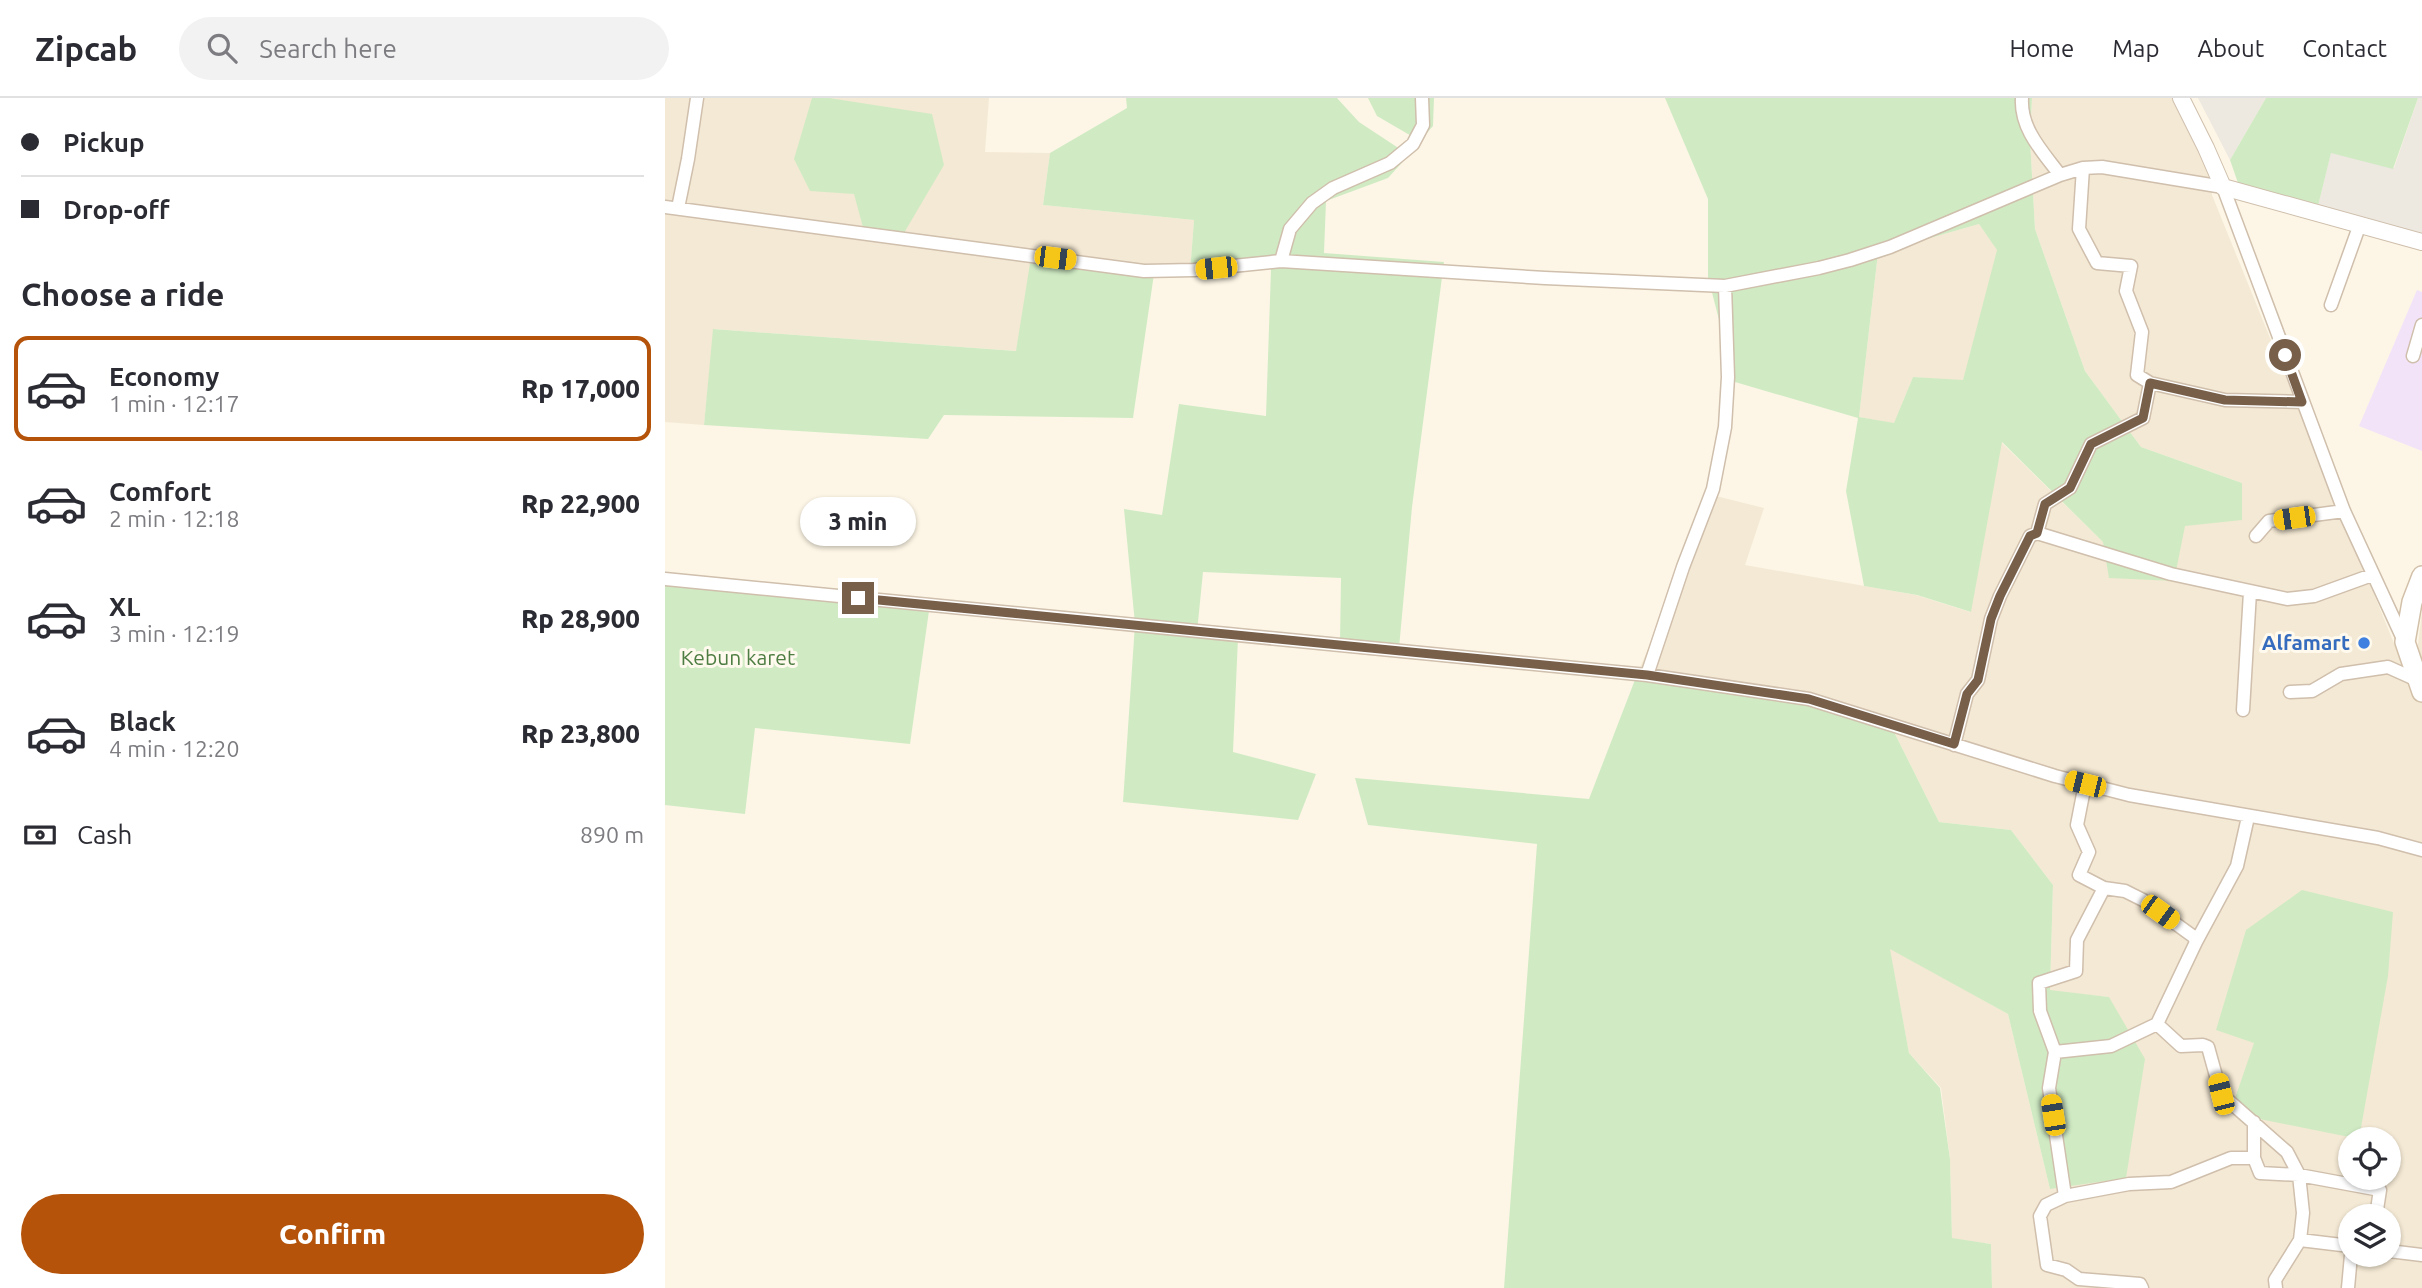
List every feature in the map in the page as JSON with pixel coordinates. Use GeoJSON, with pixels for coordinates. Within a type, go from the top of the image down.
{"type":"FeatureCollection","features":[{"type":"Feature","properties":{"kind":"main road"},"geometry":{"type":"LineString","coordinates":[[2420,686],[2405,642],[2412,602],[2422,576]]}},
{"type":"Feature","properties":{"kind":"street"},"geometry":{"type":"LineString","coordinates":[[697,98],[688,159],[672,208],[1144,271],[1194,270],[1281,261],[1545,278],[1725,286],[1850,260],[1890,247],[2060,175],[2083,168],[2102,167],[2223,187],[2422,242]]}},
{"type":"Feature","properties":{"kind":"street"},"geometry":{"type":"LineString","coordinates":[[1281,261],[1290,229],[1313,203],[1333,188],[1390,163],[1413,145],[1423,125],[1422,98]]}},
{"type":"Feature","properties":{"kind":"street"},"geometry":{"type":"LineString","coordinates":[[2022,98],[2025,121],[2040,151],[2060,175]]}},
{"type":"Feature","properties":{"kind":"street"},"geometry":{"type":"LineString","coordinates":[[2181,98],[2223,187],[2344,511],[2405,642]]}},
{"type":"Feature","properties":{"kind":"street"},"geometry":{"type":"LineString","coordinates":[[2083,168],[2079,229],[2097,263],[2131,266],[2126,291],[2142,332],[2137,375],[2150,383],[2225,400],[2302,402]]}},
{"type":"Feature","properties":{"kind":"street"},"geometry":{"type":"LineString","coordinates":[[2331,305],[2360,224]]}},
{"type":"Feature","properties":{"kind":"street"},"geometry":{"type":"LineString","coordinates":[[1647,675],[1683,567],[1713,489],[1725,427],[1725,286]]}},
{"type":"Feature","properties":{"kind":"street"},"geometry":{"type":"LineString","coordinates":[[2413,356],[2422,325]]}},
{"type":"Feature","properties":{"kind":"street"},"geometry":{"type":"LineString","coordinates":[[2037,533],[2045,504],[2070,488],[2091,444],[2143,418],[2150,383]]}},
{"type":"Feature","properties":{"kind":"street"},"geometry":{"type":"LineString","coordinates":[[2256,536],[2269,521],[2344,511]]}},
{"type":"Feature","properties":{"kind":"street"},"geometry":{"type":"LineString","coordinates":[[1954,744],[1967,694],[1978,680],[1991,619],[2000,596],[2030,536],[2037,533],[2171,574],[2287,599],[2314,596],[2372,575]]}},
{"type":"Feature","properties":{"kind":"street"},"geometry":{"type":"LineString","coordinates":[[665,579],[1647,675],[1809,699],[2085,784],[2129,795],[2378,838],[2422,850]]}},
{"type":"Feature","properties":{"kind":"street"},"geometry":{"type":"LineString","coordinates":[[2243,710],[2250,592]]}},
{"type":"Feature","properties":{"kind":"street"},"geometry":{"type":"LineString","coordinates":[[2290,692],[2312,691],[2341,674],[2388,667],[2420,686]]}},
{"type":"Feature","properties":{"kind":"street"},"geometry":{"type":"LineString","coordinates":[[2085,784],[2077,825],[2089,852],[2079,875],[2104,888],[2125,891],[2143,900],[2194,937],[2196,942]]}},
{"type":"Feature","properties":{"kind":"street"},"geometry":{"type":"LineString","coordinates":[[2055,1052],[2111,1046],[2157,1024],[2196,942],[2237,866],[2248,817]]}},
{"type":"Feature","properties":{"kind":"street"},"geometry":{"type":"LineString","coordinates":[[2065,1196],[2049,1088],[2055,1052],[2040,1011],[2039,983],[2076,971],[2077,940],[2104,888]]}},
{"type":"Feature","properties":{"kind":"street"},"geometry":{"type":"LineString","coordinates":[[2157,1024],[2181,1046],[2209,1047],[2221,1094],[2287,1152],[2299,1175],[2303,1213],[2300,1240],[2275,1280],[2276,1288]]}},
{"type":"Feature","properties":{"kind":"street"},"geometry":{"type":"LineString","coordinates":[[2254,1122],[2254,1158],[2260,1173],[2299,1175],[2380,1190],[2378,1204]]}},
{"type":"Feature","properties":{"kind":"street"},"geometry":{"type":"LineString","coordinates":[[2143,1288],[2140,1284],[2082,1283],[2066,1270],[2047,1265],[2041,1216],[2046,1205],[2065,1196],[2129,1184],[2171,1182],[2231,1158],[2254,1158]]}},
{"type":"Feature","properties":{"kind":"street"},"geometry":{"type":"LineString","coordinates":[[2300,1240],[2338,1245]]}},
{"type":"Feature","properties":{"kind":"street"},"geometry":{"type":"LineString","coordinates":[[2401,1252],[2422,1255]]}},
{"type":"Feature","properties":{"kind":"street"},"geometry":{"type":"LineString","coordinates":[[2348,1288],[2350,1267]]}},
{"type":"Feature","properties":{"kind":"shaded area"},"geometry":{"type":"Polygon","coordinates":[[[665,98],[989,98],[985,152],[1050,153],[1043,205],[1194,220],[1190,272],[1154,274],[1017,351],[714,329],[704,425],[665,422],[665,98]]]}},
{"type":"Feature","properties":{"kind":"shaded area"},"geometry":{"type":"Polygon","coordinates":[[[2032,98],[2173,98],[2212,176],[2212,195],[2404,668],[2415,669],[2422,612],[2422,1288],[1992,1288],[1991,1244],[1952,1239],[1950,1159],[1941,1088],[1909,1053],[1889,947],[2008,1014],[2050,1189],[2109,997],[2050,991],[2053,885],[2011,830],[1939,822],[1888,720],[1638,672],[1697,537],[1708,494],[1764,508],[1745,565],[1916,595],[1970,612],[2001,442],[2103,542],[2184,526],[2242,483],[2141,447],[2085,371],[2035,229],[2030,139],[2032,98]]]}},
{"type":"Feature","properties":{"kind":"shaded area"},"geometry":{"type":"Polygon","coordinates":[[[2198,98],[2266,98],[2230,160],[2198,98]]]}},
{"type":"Feature","properties":{"kind":"shaded area"},"geometry":{"type":"Polygon","coordinates":[[[2418,98],[2422,98],[2422,235],[2318,206],[2331,152],[2394,168],[2418,98]]]}},
{"type":"Feature","properties":{"kind":"shaded area"},"geometry":{"type":"Polygon","coordinates":[[[1979,224],[1998,250],[1963,381],[1913,377],[1894,424],[1859,417],[1878,253],[1979,224]]]}},
{"type":"Feature","properties":{"kind":"shaded area"},"geometry":{"type":"Polygon","coordinates":[[[2417,290],[2422,292],[2422,451],[2359,426],[2417,290]]]}},
{"type":"Feature","properties":{"kind":"green space"},"geometry":{"type":"Polygon","coordinates":[[[812,98],[829,98],[932,114],[944,165],[904,233],[864,231],[854,194],[810,191],[794,159],[812,98]]]}},
{"type":"Feature","properties":{"kind":"green space"},"geometry":{"type":"Polygon","coordinates":[[[1126,98],[1337,98],[1359,122],[1409,155],[1388,178],[1326,201],[1324,253],[1444,262],[1412,507],[1399,648],[1340,641],[1341,578],[1203,572],[1197,632],[1238,638],[1233,752],[1316,774],[1298,820],[1123,802],[1135,624],[1124,509],[1162,515],[1179,404],[1266,416],[1271,269],[1190,272],[1194,220],[1043,205],[1050,153],[1127,108],[1126,98]]]}},
{"type":"Feature","properties":{"kind":"green space"},"geometry":{"type":"Polygon","coordinates":[[[1368,98],[1434,98],[1433,126],[1420,141],[1377,116],[1368,98]]]}},
{"type":"Feature","properties":{"kind":"green space"},"geometry":{"type":"Polygon","coordinates":[[[1665,98],[2032,98],[2030,139],[2035,229],[2085,371],[2141,447],[2242,483],[2242,520],[2185,526],[2174,581],[2109,578],[2103,542],[2002,442],[1971,612],[1917,595],[1864,586],[1846,491],[1858,418],[1735,382],[1708,277],[1708,199],[1665,98]],[[1979,224],[1878,253],[1859,417],[1894,423],[1913,377],[1963,380],[1997,250],[1979,224]]]}},
{"type":"Feature","properties":{"kind":"green space"},"geometry":{"type":"Polygon","coordinates":[[[2266,98],[2418,98],[2393,169],[2331,153],[2318,206],[2238,183],[2230,160],[2266,98]]]}},
{"type":"Feature","properties":{"kind":"green space"},"geometry":{"type":"Polygon","coordinates":[[[1031,257],[1154,274],[1133,418],[944,415],[928,439],[704,425],[713,329],[1016,351],[1031,257]]]}},
{"type":"Feature","properties":{"kind":"green space","name":"Kebun karet"},"geometry":{"type":"Polygon","coordinates":[[[665,578],[930,604],[910,744],[755,728],[745,814],[665,805],[665,578]]]}},
{"type":"Feature","properties":{"kind":"green space"},"geometry":{"type":"Polygon","coordinates":[[[1638,672],[1888,720],[1939,822],[2011,830],[2053,885],[2050,990],[2109,997],[2145,1059],[2126,1178],[2050,1189],[2008,1014],[1890,949],[1909,1053],[1940,1088],[1950,1159],[1952,1238],[1991,1244],[1992,1288],[1504,1288],[1537,844],[1368,825],[1355,778],[1589,799],[1638,672]]]}},
{"type":"Feature","properties":{"kind":"green space"},"geometry":{"type":"Polygon","coordinates":[[[2302,890],[2393,912],[2388,976],[2361,1127],[2338,1127],[2338,1135],[2230,1113],[2254,1043],[2216,1030],[2246,930],[2302,890]]]}},
{"type":"Feature","properties":{"kind":"place","name":"Alfamart"},"geometry":{"type":"Point","coordinates":[2364,643]}},
{"type":"Feature","properties":{"kind":"route"},"geometry":{"type":"LineString","coordinates":[[858,598],[1647,675],[1809,699],[1954,744],[1967,694],[1978,680],[1991,619],[2000,596],[2030,536],[2037,533],[2045,504],[2070,488],[2091,444],[2143,418],[2150,383],[2225,400],[2302,402],[2285,355]]}}]}
